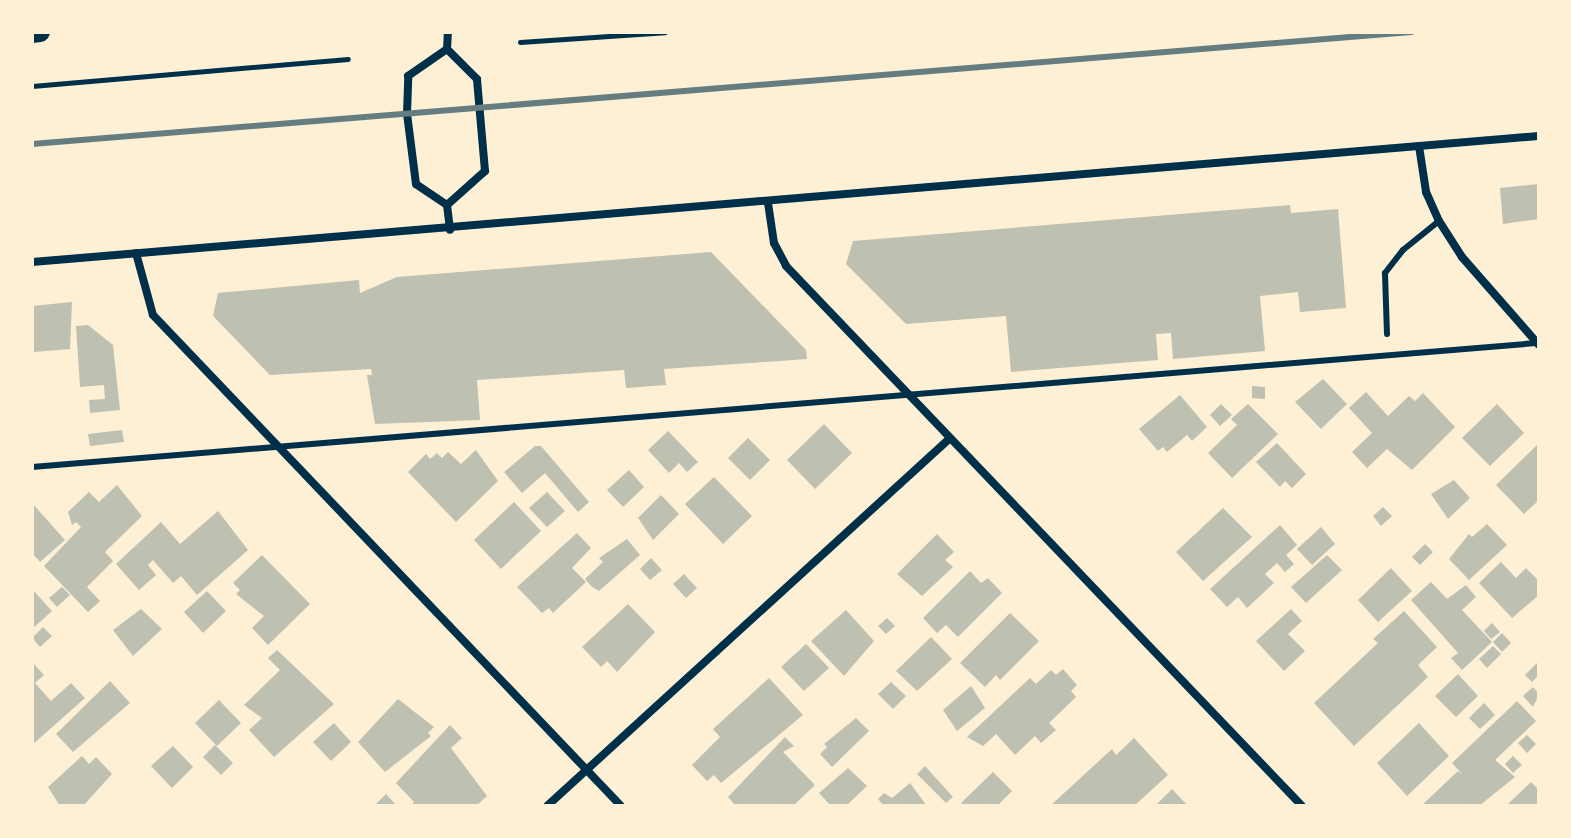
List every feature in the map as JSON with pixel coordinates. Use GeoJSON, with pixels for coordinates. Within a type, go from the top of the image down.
{"type":"FeatureCollection","features":[{"type":"Feature","properties":{"kind":"main road"},"geometry":{"type":"LineString","coordinates":[[32,33],[40,32]]}},
{"type":"Feature","properties":{"kind":"street"},"geometry":{"type":"LineString","coordinates":[[447,205],[485,171],[477,79],[447,49],[448,32]]}},
{"type":"Feature","properties":{"kind":"street"},"geometry":{"type":"LineString","coordinates":[[447,49],[408,76],[407,114],[416,184],[447,205],[450,230]]}},
{"type":"Feature","properties":{"kind":"street"},"geometry":{"type":"LineString","coordinates":[[32,262],[450,230],[1539,136]]}},
{"type":"Feature","properties":{"kind":"street"},"geometry":{"type":"LineString","coordinates":[[1419,146],[1426,192],[1439,221],[1462,257],[1538,344]]}},
{"type":"Feature","properties":{"kind":"street"},"geometry":{"type":"LineString","coordinates":[[768,203],[774,243],[786,266],[1302,806]]}},
{"type":"Feature","properties":{"kind":"street"},"geometry":{"type":"LineString","coordinates":[[136,253],[153,315],[621,806]]}},
{"type":"Feature","properties":{"kind":"street"},"geometry":{"type":"LineString","coordinates":[[547,806],[949,439]]}},
{"type":"Feature","properties":{"kind":"lane"},"geometry":{"type":"LineString","coordinates":[[1387,334],[1385,273],[1403,250],[1439,221]]}},
{"type":"Feature","properties":{"kind":"lane"},"geometry":{"type":"LineString","coordinates":[[32,467],[1538,344]]}},
{"type":"Feature","properties":{"kind":"path"},"geometry":{"type":"LineString","coordinates":[[520,42],[665,32]]}},
{"type":"Feature","properties":{"kind":"path"},"geometry":{"type":"LineString","coordinates":[[32,86],[348,59]]}},
{"type":"Feature","properties":{"kind":"building"},"geometry":{"type":"Polygon","coordinates":[[[1539,184],[1539,219],[1503,224],[1500,188],[1539,184]]]}},
{"type":"Feature","properties":{"kind":"building"},"geometry":{"type":"Polygon","coordinates":[[[1290,205],[1291,213],[1338,209],[1346,308],[1300,312],[1298,292],[1260,296],[1265,351],[1173,359],[1171,333],[1156,334],[1158,360],[1011,372],[1006,316],[906,324],[846,264],[853,241],[1290,205]]]}},
{"type":"Feature","properties":{"kind":"building"},"geometry":{"type":"Polygon","coordinates":[[[711,252],[806,350],[807,359],[664,369],[666,385],[626,388],[624,370],[477,380],[480,420],[375,424],[367,375],[372,375],[371,369],[270,375],[213,316],[218,293],[359,280],[360,293],[397,277],[711,252]]]}},
{"type":"Feature","properties":{"kind":"building"},"geometry":{"type":"Polygon","coordinates":[[[72,302],[70,349],[34,352],[32,306],[72,302]]]}},
{"type":"Feature","properties":{"kind":"building"},"geometry":{"type":"Polygon","coordinates":[[[88,325],[113,345],[120,410],[90,413],[89,400],[105,399],[104,385],[80,387],[76,326],[88,325]]]}},
{"type":"Feature","properties":{"kind":"building"},"geometry":{"type":"Polygon","coordinates":[[[1323,379],[1347,404],[1321,429],[1295,402],[1323,379]]]}},
{"type":"Feature","properties":{"kind":"building"},"geometry":{"type":"Polygon","coordinates":[[[1252,386],[1265,387],[1265,399],[1252,398],[1252,386]]]}},
{"type":"Feature","properties":{"kind":"building"},"geometry":{"type":"Polygon","coordinates":[[[1366,392],[1388,416],[1409,396],[1415,401],[1423,393],[1455,427],[1412,470],[1387,449],[1367,468],[1352,452],[1372,433],[1349,408],[1366,392]]]}},
{"type":"Feature","properties":{"kind":"building"},"geometry":{"type":"Polygon","coordinates":[[[1180,395],[1207,427],[1192,441],[1187,435],[1167,452],[1163,447],[1158,451],[1139,429],[1180,395]]]}},
{"type":"Feature","properties":{"kind":"building"},"geometry":{"type":"Polygon","coordinates":[[[1221,404],[1232,415],[1220,426],[1210,415],[1221,404]]]}},
{"type":"Feature","properties":{"kind":"building"},"geometry":{"type":"Polygon","coordinates":[[[1248,404],[1278,434],[1232,478],[1208,453],[1237,425],[1231,419],[1248,404]]]}},
{"type":"Feature","properties":{"kind":"building"},"geometry":{"type":"Polygon","coordinates":[[[1497,404],[1524,433],[1490,466],[1462,438],[1497,404]]]}},
{"type":"Feature","properties":{"kind":"building"},"geometry":{"type":"Polygon","coordinates":[[[824,424],[852,453],[815,489],[787,460],[824,424]]]}},
{"type":"Feature","properties":{"kind":"building"},"geometry":{"type":"Polygon","coordinates":[[[122,430],[124,442],[90,446],[88,434],[122,430]]]}},
{"type":"Feature","properties":{"kind":"building"},"geometry":{"type":"Polygon","coordinates":[[[668,431],[698,462],[687,472],[679,463],[669,473],[648,450],[668,431]]]}},
{"type":"Feature","properties":{"kind":"building"},"geometry":{"type":"Polygon","coordinates":[[[748,438],[770,460],[750,480],[728,458],[748,438]]]}},
{"type":"Feature","properties":{"kind":"building"},"geometry":{"type":"Polygon","coordinates":[[[1277,443],[1306,474],[1292,488],[1285,481],[1280,487],[1256,462],[1277,443]]]}},
{"type":"Feature","properties":{"kind":"building"},"geometry":{"type":"Polygon","coordinates":[[[1537,445],[1539,500],[1524,514],[1496,485],[1537,445]]]}},
{"type":"Feature","properties":{"kind":"building"},"geometry":{"type":"Polygon","coordinates":[[[535,446],[541,446],[589,502],[578,512],[545,473],[522,493],[504,472],[535,446]]]}},
{"type":"Feature","properties":{"kind":"building"},"geometry":{"type":"Polygon","coordinates":[[[476,450],[498,481],[456,522],[408,472],[426,454],[430,459],[437,453],[442,458],[448,452],[461,464],[476,450]]]}},
{"type":"Feature","properties":{"kind":"building"},"geometry":{"type":"Polygon","coordinates":[[[629,470],[644,487],[623,507],[607,490],[629,470]]]}},
{"type":"Feature","properties":{"kind":"building"},"geometry":{"type":"Polygon","coordinates":[[[714,477],[752,516],[723,544],[685,504],[714,477]]]}},
{"type":"Feature","properties":{"kind":"building"},"geometry":{"type":"Polygon","coordinates":[[[1454,480],[1470,498],[1448,519],[1431,494],[1454,480]]]}},
{"type":"Feature","properties":{"kind":"building"},"geometry":{"type":"Polygon","coordinates":[[[117,485],[142,516],[105,552],[113,561],[87,587],[100,601],[88,612],[44,566],[81,527],[76,522],[72,525],[68,512],[89,492],[99,502],[117,485]]]}},
{"type":"Feature","properties":{"kind":"building"},"geometry":{"type":"Polygon","coordinates":[[[547,492],[565,511],[547,527],[529,508],[547,492]]]}},
{"type":"Feature","properties":{"kind":"building"},"geometry":{"type":"Polygon","coordinates":[[[661,495],[679,514],[653,540],[638,518],[661,495]]]}},
{"type":"Feature","properties":{"kind":"building"},"geometry":{"type":"Polygon","coordinates":[[[514,502],[541,531],[501,569],[474,540],[514,502]]]}},
{"type":"Feature","properties":{"kind":"building"},"geometry":{"type":"Polygon","coordinates":[[[32,503],[65,540],[40,562],[32,553],[32,503]]]}},
{"type":"Feature","properties":{"kind":"building"},"geometry":{"type":"Polygon","coordinates":[[[1383,507],[1392,516],[1381,526],[1373,516],[1383,507]]]}},
{"type":"Feature","properties":{"kind":"building"},"geometry":{"type":"Polygon","coordinates":[[[1223,508],[1252,537],[1203,581],[1176,552],[1223,508]]]}},
{"type":"Feature","properties":{"kind":"building"},"geometry":{"type":"Polygon","coordinates":[[[218,511],[248,550],[197,595],[181,576],[173,583],[153,560],[148,565],[156,575],[139,590],[116,564],[161,522],[180,544],[218,511]]]}},
{"type":"Feature","properties":{"kind":"building"},"geometry":{"type":"Polygon","coordinates":[[[1487,524],[1507,545],[1469,580],[1449,559],[1469,534],[1472,537],[1487,524]]]}},
{"type":"Feature","properties":{"kind":"building"},"geometry":{"type":"Polygon","coordinates":[[[1280,525],[1297,545],[1286,555],[1294,564],[1285,572],[1277,563],[1265,574],[1274,583],[1247,608],[1238,597],[1227,607],[1210,589],[1280,525]]]}},
{"type":"Feature","properties":{"kind":"building"},"geometry":{"type":"Polygon","coordinates":[[[1321,527],[1335,544],[1312,565],[1297,549],[1321,527]]]}},
{"type":"Feature","properties":{"kind":"building"},"geometry":{"type":"Polygon","coordinates":[[[577,533],[591,548],[572,568],[586,582],[553,613],[549,608],[542,613],[517,587],[577,533]]]}},
{"type":"Feature","properties":{"kind":"building"},"geometry":{"type":"Polygon","coordinates":[[[937,534],[954,552],[945,560],[953,567],[922,596],[897,574],[937,534]]]}},
{"type":"Feature","properties":{"kind":"building"},"geometry":{"type":"Polygon","coordinates":[[[627,539],[640,555],[599,591],[592,587],[585,579],[603,562],[599,558],[627,539]]]}},
{"type":"Feature","properties":{"kind":"building"},"geometry":{"type":"Polygon","coordinates":[[[1425,544],[1433,552],[1420,565],[1412,557],[1425,544]]]}},
{"type":"Feature","properties":{"kind":"building"},"geometry":{"type":"Polygon","coordinates":[[[262,555],[310,604],[268,645],[252,628],[264,616],[236,594],[240,590],[233,583],[262,555]]]}},
{"type":"Feature","properties":{"kind":"building"},"geometry":{"type":"Polygon","coordinates":[[[1327,555],[1342,570],[1306,603],[1291,587],[1327,555]]]}},
{"type":"Feature","properties":{"kind":"building"},"geometry":{"type":"Polygon","coordinates":[[[651,558],[662,570],[650,580],[640,569],[651,558]]]}},
{"type":"Feature","properties":{"kind":"building"},"geometry":{"type":"Polygon","coordinates":[[[1501,562],[1516,578],[1526,568],[1539,581],[1539,595],[1512,618],[1479,583],[1501,562]]]}},
{"type":"Feature","properties":{"kind":"building"},"geometry":{"type":"Polygon","coordinates":[[[1391,568],[1412,591],[1378,622],[1358,600],[1391,568]]]}},
{"type":"Feature","properties":{"kind":"building"},"geometry":{"type":"Polygon","coordinates":[[[970,571],[981,583],[988,578],[1002,593],[958,637],[946,625],[937,633],[923,618],[970,571]]]}},
{"type":"Feature","properties":{"kind":"building"},"geometry":{"type":"Polygon","coordinates":[[[684,574],[697,588],[686,598],[673,584],[684,574]]]}},
{"type":"Feature","properties":{"kind":"building"},"geometry":{"type":"Polygon","coordinates":[[[1431,582],[1447,599],[1466,585],[1476,597],[1462,610],[1492,642],[1462,670],[1451,658],[1458,653],[1411,600],[1431,582]]]}},
{"type":"Feature","properties":{"kind":"building"},"geometry":{"type":"Polygon","coordinates":[[[62,587],[70,595],[57,607],[49,598],[62,587]]]}},
{"type":"Feature","properties":{"kind":"building"},"geometry":{"type":"Polygon","coordinates":[[[32,589],[52,611],[32,629],[32,589]]]}},
{"type":"Feature","properties":{"kind":"building"},"geometry":{"type":"Polygon","coordinates":[[[207,591],[226,611],[203,633],[184,612],[207,591]]]}},
{"type":"Feature","properties":{"kind":"building"},"geometry":{"type":"Polygon","coordinates":[[[628,604],[655,632],[617,672],[607,661],[601,667],[582,647],[628,604]]]}},
{"type":"Feature","properties":{"kind":"building"},"geometry":{"type":"Polygon","coordinates":[[[141,609],[162,629],[133,656],[113,630],[141,609]]]}},
{"type":"Feature","properties":{"kind":"building"},"geometry":{"type":"Polygon","coordinates":[[[1291,609],[1302,621],[1288,634],[1305,651],[1284,671],[1256,641],[1291,609]]]}},
{"type":"Feature","properties":{"kind":"building"},"geometry":{"type":"Polygon","coordinates":[[[846,610],[874,641],[844,676],[811,641],[846,610]]]}},
{"type":"Feature","properties":{"kind":"building"},"geometry":{"type":"Polygon","coordinates":[[[1404,611],[1437,647],[1418,665],[1428,677],[1354,746],[1314,703],[1378,643],[1373,639],[1404,611]]]}},
{"type":"Feature","properties":{"kind":"building"},"geometry":{"type":"Polygon","coordinates":[[[1010,613],[1039,641],[1000,680],[996,675],[985,687],[960,663],[1010,613]]]}},
{"type":"Feature","properties":{"kind":"building"},"geometry":{"type":"Polygon","coordinates":[[[887,618],[895,626],[886,634],[878,626],[887,618]]]}},
{"type":"Feature","properties":{"kind":"building"},"geometry":{"type":"Polygon","coordinates":[[[1492,623],[1500,632],[1491,639],[1484,631],[1492,623]]]}},
{"type":"Feature","properties":{"kind":"building"},"geometry":{"type":"Polygon","coordinates":[[[43,627],[52,636],[40,647],[32,638],[43,627]]]}},
{"type":"Feature","properties":{"kind":"building"},"geometry":{"type":"Polygon","coordinates":[[[1502,633],[1511,643],[1502,652],[1493,642],[1502,633]]]}},
{"type":"Feature","properties":{"kind":"building"},"geometry":{"type":"Polygon","coordinates":[[[931,637],[952,659],[917,691],[896,671],[931,637]]]}},
{"type":"Feature","properties":{"kind":"building"},"geometry":{"type":"Polygon","coordinates":[[[806,644],[829,668],[804,691],[781,667],[806,644]]]}},
{"type":"Feature","properties":{"kind":"building"},"geometry":{"type":"Polygon","coordinates":[[[1493,646],[1501,654],[1487,668],[1479,659],[1493,646]]]}},
{"type":"Feature","properties":{"kind":"building"},"geometry":{"type":"Polygon","coordinates":[[[277,650],[334,704],[274,757],[249,730],[262,718],[244,705],[280,670],[268,658],[277,650]]]}},
{"type":"Feature","properties":{"kind":"building"},"geometry":{"type":"Polygon","coordinates":[[[1539,661],[1539,675],[1532,682],[1525,675],[1539,661]]]}},
{"type":"Feature","properties":{"kind":"building"},"geometry":{"type":"Polygon","coordinates":[[[32,662],[44,675],[35,683],[51,701],[71,683],[85,698],[32,745],[32,662]]]}},
{"type":"Feature","properties":{"kind":"building"},"geometry":{"type":"Polygon","coordinates":[[[1063,669],[1077,685],[1071,691],[1076,697],[1049,723],[1056,730],[1041,743],[1035,736],[1015,755],[996,734],[983,746],[967,737],[1030,678],[1036,684],[1051,670],[1056,675],[1063,669]]]}},
{"type":"Feature","properties":{"kind":"building"},"geometry":{"type":"Polygon","coordinates":[[[1458,674],[1478,696],[1456,717],[1435,696],[1458,674]]]}},
{"type":"Feature","properties":{"kind":"building"},"geometry":{"type":"Polygon","coordinates":[[[769,678],[803,715],[721,783],[714,775],[707,781],[692,765],[720,737],[713,729],[769,678]]]}},
{"type":"Feature","properties":{"kind":"building"},"geometry":{"type":"Polygon","coordinates":[[[110,681],[130,703],[73,752],[56,734],[110,681]]]}},
{"type":"Feature","properties":{"kind":"building"},"geometry":{"type":"Polygon","coordinates":[[[891,682],[906,696],[893,709],[878,694],[891,682]]]}},
{"type":"Feature","properties":{"kind":"building"},"geometry":{"type":"Polygon","coordinates":[[[971,686],[985,708],[957,731],[943,710],[971,686]]]}},
{"type":"Feature","properties":{"kind":"building"},"geometry":{"type":"Polygon","coordinates":[[[1533,687],[1539,694],[1533,707],[1523,696],[1533,687]]]}},
{"type":"Feature","properties":{"kind":"building"},"geometry":{"type":"Polygon","coordinates":[[[398,699],[434,727],[428,733],[431,736],[385,772],[358,742],[398,699]]]}},
{"type":"Feature","properties":{"kind":"building"},"geometry":{"type":"Polygon","coordinates":[[[219,700],[241,723],[217,746],[195,723],[219,700]]]}},
{"type":"Feature","properties":{"kind":"building"},"geometry":{"type":"Polygon","coordinates":[[[1517,701],[1536,721],[1495,760],[1515,777],[1479,806],[1421,806],[1458,771],[1463,775],[1452,763],[1517,701]]]}},
{"type":"Feature","properties":{"kind":"building"},"geometry":{"type":"Polygon","coordinates":[[[1484,703],[1495,715],[1480,729],[1469,718],[1484,703]]]}},
{"type":"Feature","properties":{"kind":"building"},"geometry":{"type":"Polygon","coordinates":[[[856,718],[869,731],[832,767],[820,754],[827,747],[824,744],[856,718]]]}},
{"type":"Feature","properties":{"kind":"building"},"geometry":{"type":"Polygon","coordinates":[[[334,723],[351,742],[331,761],[313,742],[334,723]]]}},
{"type":"Feature","properties":{"kind":"building"},"geometry":{"type":"Polygon","coordinates":[[[1419,723],[1449,756],[1407,796],[1377,763],[1419,723]]]}},
{"type":"Feature","properties":{"kind":"building"},"geometry":{"type":"Polygon","coordinates":[[[450,725],[462,738],[451,748],[487,796],[476,806],[410,806],[414,802],[396,783],[450,725]]]}},
{"type":"Feature","properties":{"kind":"building"},"geometry":{"type":"Polygon","coordinates":[[[1527,735],[1536,744],[1527,753],[1518,743],[1527,735]]]}},
{"type":"Feature","properties":{"kind":"building"},"geometry":{"type":"Polygon","coordinates":[[[785,737],[794,746],[783,752],[815,785],[793,806],[736,806],[728,797],[785,737]]]}},
{"type":"Feature","properties":{"kind":"building"},"geometry":{"type":"Polygon","coordinates":[[[1134,738],[1168,775],[1134,806],[1050,806],[1112,749],[1116,755],[1134,738]]]}},
{"type":"Feature","properties":{"kind":"building"},"geometry":{"type":"Polygon","coordinates":[[[215,745],[233,763],[221,775],[203,757],[215,745]]]}},
{"type":"Feature","properties":{"kind":"building"},"geometry":{"type":"Polygon","coordinates":[[[173,746],[193,767],[172,788],[151,766],[173,746]]]}},
{"type":"Feature","properties":{"kind":"building"},"geometry":{"type":"Polygon","coordinates":[[[82,756],[89,764],[96,757],[112,774],[83,806],[60,806],[48,787],[82,756]]]}},
{"type":"Feature","properties":{"kind":"building"},"geometry":{"type":"Polygon","coordinates":[[[1513,756],[1522,765],[1513,773],[1505,764],[1513,756]]]}},
{"type":"Feature","properties":{"kind":"building"},"geometry":{"type":"Polygon","coordinates":[[[925,766],[953,797],[946,803],[917,774],[925,766]]]}},
{"type":"Feature","properties":{"kind":"building"},"geometry":{"type":"Polygon","coordinates":[[[848,768],[867,786],[846,806],[831,806],[819,793],[848,768]]]}},
{"type":"Feature","properties":{"kind":"building"},"geometry":{"type":"Polygon","coordinates":[[[993,772],[1012,791],[997,806],[964,806],[961,803],[993,772]]]}},
{"type":"Feature","properties":{"kind":"building"},"geometry":{"type":"Polygon","coordinates":[[[1531,782],[1539,790],[1539,806],[1506,806],[1531,782]]]}},
{"type":"Feature","properties":{"kind":"building"},"geometry":{"type":"Polygon","coordinates":[[[910,783],[927,806],[884,806],[878,799],[884,793],[892,798],[910,783]]]}},
{"type":"Feature","properties":{"kind":"building"},"geometry":{"type":"Polygon","coordinates":[[[1172,789],[1188,806],[1155,806],[1172,789]]]}},
{"type":"Feature","properties":{"kind":"building"},"geometry":{"type":"Polygon","coordinates":[[[386,794],[397,806],[374,806],[386,794]]]}},
{"type":"Feature","properties":{"kind":"railway"},"geometry":{"type":"LineString","coordinates":[[32,144],[1411,32]]}}]}
